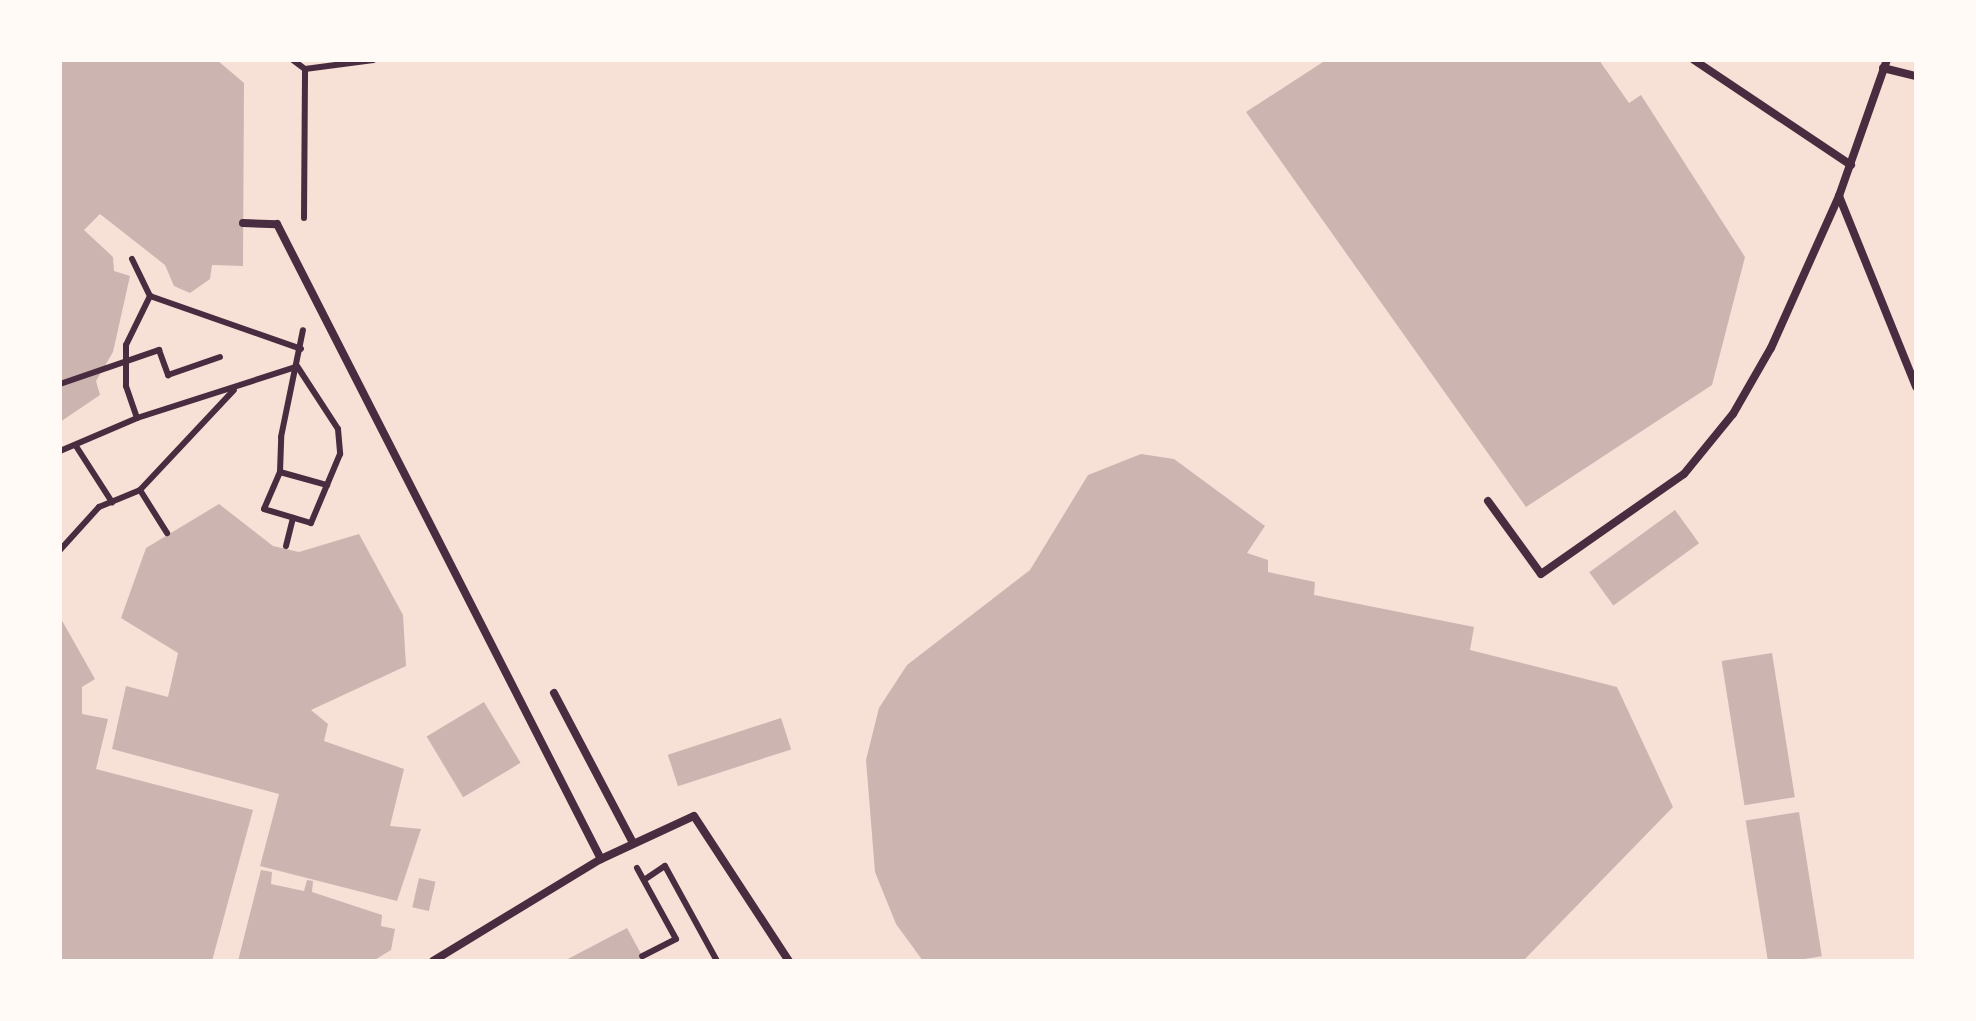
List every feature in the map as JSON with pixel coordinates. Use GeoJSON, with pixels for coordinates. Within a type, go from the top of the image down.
{"type":"FeatureCollection","features":[{"type":"Feature","properties":{"kind":"lane"},"geometry":{"type":"LineString","coordinates":[[1694,60],[1850,165]]}},
{"type":"Feature","properties":{"kind":"lane"},"geometry":{"type":"LineString","coordinates":[[1488,502],[1541,574],[1684,474],[1733,414],[1771,348],[1838,196],[1885,64],[1916,76]]}},
{"type":"Feature","properties":{"kind":"lane"},"geometry":{"type":"LineString","coordinates":[[1838,196],[1916,387]]}},
{"type":"Feature","properties":{"kind":"lane"},"geometry":{"type":"LineString","coordinates":[[243,223],[277,224],[602,859]]}},
{"type":"Feature","properties":{"kind":"lane"},"geometry":{"type":"LineString","coordinates":[[554,693],[630,845]]}},
{"type":"Feature","properties":{"kind":"lane"},"geometry":{"type":"LineString","coordinates":[[434,961],[602,859],[694,816],[789,961]]}},
{"type":"Feature","properties":{"kind":"path"},"geometry":{"type":"LineString","coordinates":[[292,60],[305,70],[373,60]]}},
{"type":"Feature","properties":{"kind":"path"},"geometry":{"type":"LineString","coordinates":[[304,223],[305,70]]}},
{"type":"Feature","properties":{"kind":"path"},"geometry":{"type":"LineString","coordinates":[[132,259],[150,296],[301,349]]}},
{"type":"Feature","properties":{"kind":"path"},"geometry":{"type":"LineString","coordinates":[[297,366],[338,429],[340,454],[311,523],[264,509],[280,472],[297,366],[301,349],[303,281]]}},
{"type":"Feature","properties":{"kind":"path"},"geometry":{"type":"LineString","coordinates":[[137,418],[126,386],[126,345],[150,296]]}},
{"type":"Feature","properties":{"kind":"path"},"geometry":{"type":"LineString","coordinates":[[60,384],[159,350],[168,375],[220,357]]}},
{"type":"Feature","properties":{"kind":"path"},"geometry":{"type":"LineString","coordinates":[[60,452],[137,418],[235,390],[297,366]]}},
{"type":"Feature","properties":{"kind":"path"},"geometry":{"type":"LineString","coordinates":[[60,550],[99,507],[140,490],[235,390]]}},
{"type":"Feature","properties":{"kind":"path"},"geometry":{"type":"LineString","coordinates":[[76,446],[112,502]]}},
{"type":"Feature","properties":{"kind":"path"},"geometry":{"type":"LineString","coordinates":[[280,472],[327,485]]}},
{"type":"Feature","properties":{"kind":"path"},"geometry":{"type":"LineString","coordinates":[[140,490],[167,533]]}},
{"type":"Feature","properties":{"kind":"path"},"geometry":{"type":"LineString","coordinates":[[286,546],[293,518]]}},
{"type":"Feature","properties":{"kind":"path"},"geometry":{"type":"LineString","coordinates":[[630,845],[676,939],[642,956]]}},
{"type":"Feature","properties":{"kind":"path"},"geometry":{"type":"LineString","coordinates":[[644,880],[665,866],[717,961]]}},
{"type":"Feature","properties":{"kind":"building"},"geometry":{"type":"Polygon","coordinates":[[[60,60],[217,60],[244,83],[243,266],[212,265],[210,279],[190,293],[174,286],[165,265],[100,214],[84,230],[113,257],[114,271],[130,276],[113,352],[96,381],[100,395],[60,422],[60,60]]]}},
{"type":"Feature","properties":{"kind":"building"},"geometry":{"type":"Polygon","coordinates":[[[1326,60],[1599,60],[1629,103],[1641,95],[1745,257],[1712,385],[1526,507],[1246,112],[1326,60]]]}},
{"type":"Feature","properties":{"kind":"building"},"geometry":{"type":"Polygon","coordinates":[[[1141,454],[1174,459],[1265,526],[1247,553],[1268,560],[1268,572],[1315,582],[1314,595],[1474,627],[1470,650],[1617,687],[1673,807],[1523,961],[923,961],[896,924],[875,872],[866,760],[879,708],[907,665],[1030,570],[1088,475],[1141,454]]]}},
{"type":"Feature","properties":{"kind":"building"},"geometry":{"type":"Polygon","coordinates":[[[219,504],[273,546],[299,552],[359,534],[403,615],[406,666],[311,710],[328,724],[324,741],[404,769],[390,826],[421,829],[397,901],[260,866],[279,794],[112,749],[126,686],[168,697],[178,653],[121,618],[146,548],[219,504]]]}},
{"type":"Feature","properties":{"kind":"building"},"geometry":{"type":"Polygon","coordinates":[[[1675,510],[1699,543],[1613,605],[1589,572],[1675,510]]]}},
{"type":"Feature","properties":{"kind":"building"},"geometry":{"type":"Polygon","coordinates":[[[60,617],[95,679],[82,687],[82,714],[108,719],[96,769],[253,810],[212,961],[60,961],[60,617]]]}},
{"type":"Feature","properties":{"kind":"building"},"geometry":{"type":"Polygon","coordinates":[[[1772,653],[1795,797],[1744,805],[1722,661],[1772,653]]]}},
{"type":"Feature","properties":{"kind":"building"},"geometry":{"type":"Polygon","coordinates":[[[484,702],[521,763],[463,797],[427,737],[484,702]]]}},
{"type":"Feature","properties":{"kind":"building"},"geometry":{"type":"Polygon","coordinates":[[[781,718],[791,749],[678,786],[668,755],[781,718]]]}},
{"type":"Feature","properties":{"kind":"building"},"geometry":{"type":"Polygon","coordinates":[[[1799,812],[1822,956],[1768,961],[1746,820],[1799,812]]]}},
{"type":"Feature","properties":{"kind":"building"},"geometry":{"type":"Polygon","coordinates":[[[261,870],[272,872],[271,884],[304,891],[307,880],[313,881],[312,892],[382,915],[381,926],[395,929],[391,950],[373,961],[238,961],[261,870]]]}},
{"type":"Feature","properties":{"kind":"building"},"geometry":{"type":"Polygon","coordinates":[[[419,878],[436,882],[429,911],[412,907],[419,878]]]}},
{"type":"Feature","properties":{"kind":"building"},"geometry":{"type":"Polygon","coordinates":[[[627,928],[645,961],[564,961],[627,928]]]}}]}
